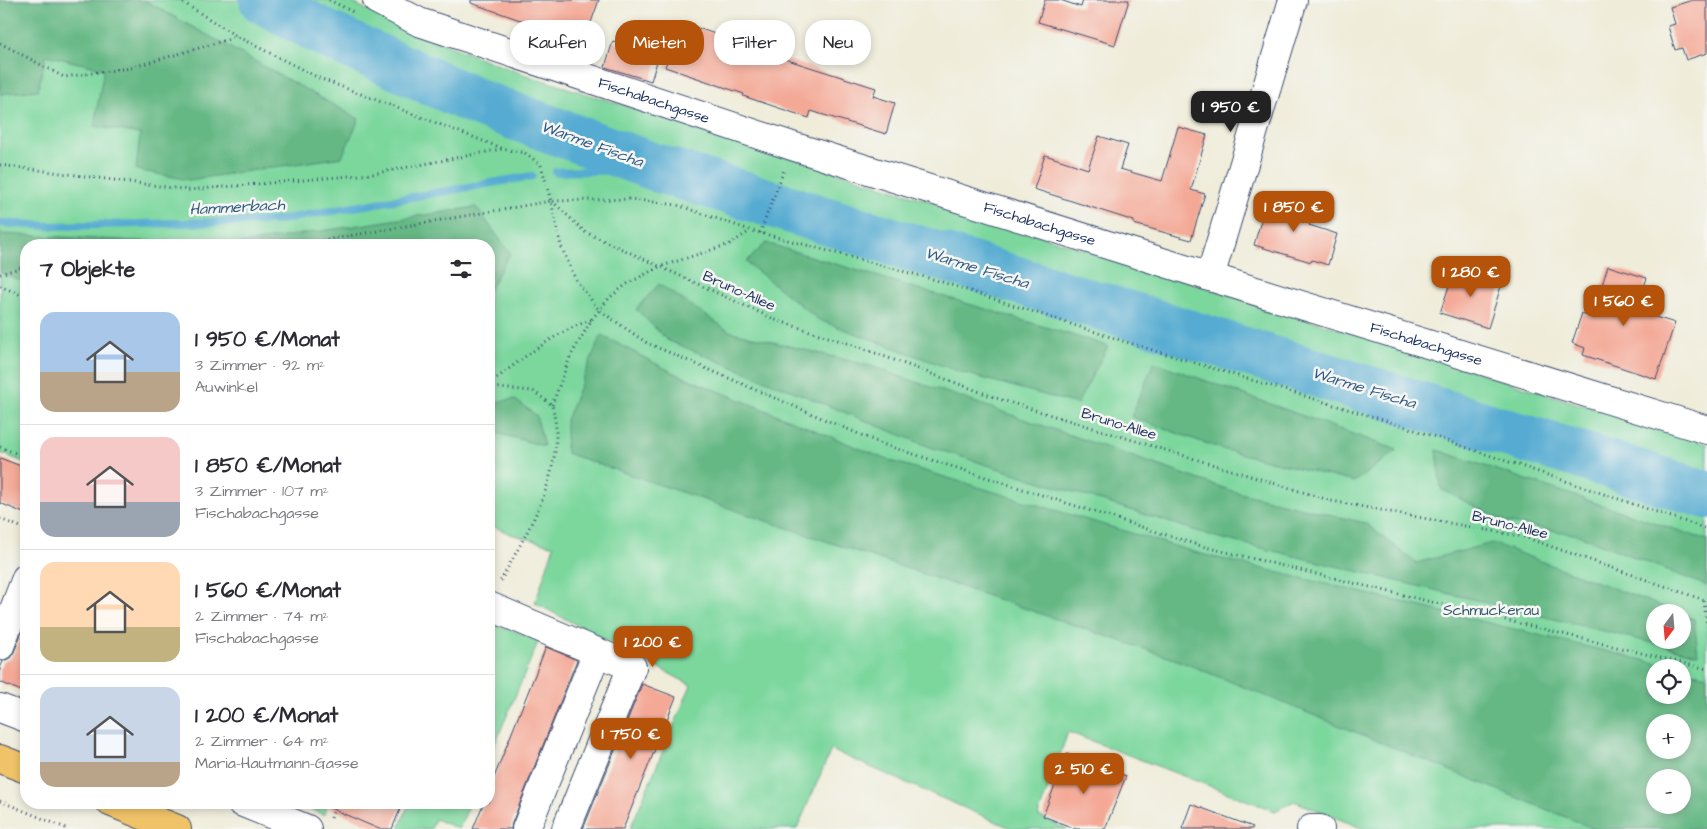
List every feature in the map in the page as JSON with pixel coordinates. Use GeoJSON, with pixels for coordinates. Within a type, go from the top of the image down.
{"type":"FeatureCollection","features":[{"type":"Feature","properties":{"kind":"main road"},"geometry":{"type":"LineString","coordinates":[[0,759],[20,767]]}},
{"type":"Feature","properties":{"kind":"main road"},"geometry":{"type":"LineString","coordinates":[[119,809],[136,822],[177,829]]}},
{"type":"Feature","properties":{"kind":"street","name":"Fischabachgasse"},"geometry":{"type":"LineString","coordinates":[[377,0],[423,11],[792,146],[1707,430]]}},
{"type":"Feature","properties":{"kind":"street"},"geometry":{"type":"LineString","coordinates":[[1210,277],[1293,0]]}},
{"type":"Feature","properties":{"kind":"street"},"geometry":{"type":"LineString","coordinates":[[0,646],[20,594]]}},
{"type":"Feature","properties":{"kind":"street"},"geometry":{"type":"LineString","coordinates":[[495,596],[597,652],[632,666],[566,829]]}},
{"type":"Feature","properties":{"kind":"street"},"geometry":{"type":"LineString","coordinates":[[526,829],[597,652]]}},
{"type":"Feature","properties":{"kind":"street"},"geometry":{"type":"LineString","coordinates":[[0,708],[20,716]]}},
{"type":"Feature","properties":{"kind":"street"},"geometry":{"type":"LineString","coordinates":[[258,809],[307,829]]}},
{"type":"Feature","properties":{"kind":"street"},"geometry":{"type":"LineString","coordinates":[[1311,829],[1320,829]]}},
{"type":"Feature","properties":{"kind":"path"},"geometry":{"type":"LineString","coordinates":[[179,0],[238,37],[319,78],[504,149],[525,154],[541,165],[561,246],[576,280],[600,310],[648,343],[882,444],[1201,546],[1707,669]]}},
{"type":"Feature","properties":{"kind":"path"},"geometry":{"type":"LineString","coordinates":[[0,43],[64,77],[130,68],[238,37]]}},
{"type":"Feature","properties":{"kind":"path"},"geometry":{"type":"LineString","coordinates":[[0,165],[189,190],[372,174],[504,149]]}},
{"type":"Feature","properties":{"kind":"path"},"geometry":{"type":"LineString","coordinates":[[760,233],[779,182]]}},
{"type":"Feature","properties":{"kind":"path"},"geometry":{"type":"LineString","coordinates":[[331,239],[551,201],[630,199],[677,205],[760,233],[936,280],[1132,344],[1400,425],[1707,529]]}},
{"type":"Feature","properties":{"kind":"path","name":"Bruno-Allee"},"geometry":{"type":"LineString","coordinates":[[551,201],[585,232],[776,320],[859,347],[1002,400],[1332,501],[1524,537],[1706,601]]}},
{"type":"Feature","properties":{"kind":"path"},"geometry":{"type":"LineString","coordinates":[[495,591],[540,507],[553,467],[556,431],[552,405],[570,357],[592,319],[609,298],[628,284],[659,267],[730,244],[750,230]]}},
{"type":"Feature","properties":{"kind":"path"},"geometry":{"type":"LineString","coordinates":[[0,274],[20,268]]}},
{"type":"Feature","properties":{"kind":"path"},"geometry":{"type":"LineString","coordinates":[[0,286],[20,294]]}},
{"type":"Feature","properties":{"kind":"path"},"geometry":{"type":"LineString","coordinates":[[495,380],[536,349],[574,326],[592,319]]}},
{"type":"Feature","properties":{"kind":"path"},"geometry":{"type":"LineString","coordinates":[[495,389],[533,391],[552,405]]}},
{"type":"Feature","properties":{"kind":"path"},"geometry":{"type":"LineString","coordinates":[[0,447],[20,455]]}},
{"type":"Feature","properties":{"kind":"path"},"geometry":{"type":"LineString","coordinates":[[0,519],[20,527]]}},
{"type":"Feature","properties":{"kind":"path"},"geometry":{"type":"LineString","coordinates":[[1706,601],[1707,626]]}},
{"type":"Feature","properties":{"kind":"path"},"geometry":{"type":"LineString","coordinates":[[0,801],[68,829]]}},
{"type":"Feature","properties":{"kind":"green space","name":"Schmuckerau"},"geometry":{"type":"Polygon","coordinates":[[[0,0],[248,0],[324,41],[564,149],[1707,507],[1707,829],[1364,829],[1294,801],[1275,811],[1068,732],[1038,816],[1067,829],[1013,829],[831,750],[797,829],[630,829],[691,685],[535,603],[554,546],[510,534],[495,527],[495,239],[20,239],[20,461],[0,453],[0,0]]]}},
{"type":"Feature","properties":{"kind":"green space"},"geometry":{"type":"Polygon","coordinates":[[[0,0],[144,0],[359,119],[342,157],[189,180],[136,170],[140,134],[94,126],[104,69],[46,55],[38,90],[0,94],[0,0]]]}},
{"type":"Feature","properties":{"kind":"green space"},"geometry":{"type":"Polygon","coordinates":[[[248,0],[290,0],[329,21],[509,102],[1707,475],[1707,507],[564,149],[324,41],[248,0]]]}},
{"type":"Feature","properties":{"kind":"green space"},"geometry":{"type":"Polygon","coordinates":[[[290,0],[348,0],[400,27],[520,73],[1707,444],[1707,475],[509,102],[329,21],[290,0]]]}},
{"type":"Feature","properties":{"kind":"green space"},"geometry":{"type":"Polygon","coordinates":[[[476,207],[510,253],[495,279],[495,239],[271,239],[476,207]]]}},
{"type":"Feature","properties":{"kind":"green space"},"geometry":{"type":"Polygon","coordinates":[[[0,234],[98,239],[20,239],[20,280],[0,272],[0,234]]]}},
{"type":"Feature","properties":{"kind":"green space"},"geometry":{"type":"Polygon","coordinates":[[[766,243],[1108,346],[1077,404],[960,372],[819,320],[746,262],[766,243]]]}},
{"type":"Feature","properties":{"kind":"green space"},"geometry":{"type":"Polygon","coordinates":[[[659,284],[729,331],[870,366],[1232,491],[1365,523],[1416,563],[1492,543],[1656,604],[1646,604],[1646,641],[1216,537],[930,447],[667,340],[636,309],[659,284]]]}},
{"type":"Feature","properties":{"kind":"green space"},"geometry":{"type":"Polygon","coordinates":[[[601,335],[674,373],[888,460],[1201,554],[1646,661],[1646,704],[1691,704],[1691,672],[1707,676],[1707,829],[1595,829],[1177,660],[566,453],[566,420],[601,335]]]}},
{"type":"Feature","properties":{"kind":"green space"},"geometry":{"type":"Polygon","coordinates":[[[1154,362],[1397,450],[1354,482],[1222,449],[1131,417],[1154,362]]]}},
{"type":"Feature","properties":{"kind":"green space"},"geometry":{"type":"Polygon","coordinates":[[[514,399],[536,415],[544,446],[495,433],[495,402],[514,399]]]}},
{"type":"Feature","properties":{"kind":"green space"},"geometry":{"type":"Polygon","coordinates":[[[1437,450],[1707,540],[1707,586],[1578,535],[1506,522],[1441,489],[1437,450]]]}},
{"type":"Feature","properties":{"kind":"green space"},"geometry":{"type":"Polygon","coordinates":[[[1691,618],[1694,619],[1698,654],[1677,649],[1691,649],[1691,618]]]}},
{"type":"Feature","properties":{"kind":"green space"},"geometry":{"type":"Polygon","coordinates":[[[495,624],[539,640],[495,744],[495,624]]]}},
{"type":"Feature","properties":{"kind":"green space"},"geometry":{"type":"Polygon","coordinates":[[[310,809],[326,809],[324,815],[310,809]]]}},
{"type":"Feature","properties":{"kind":"green space"},"geometry":{"type":"Polygon","coordinates":[[[406,809],[467,809],[459,829],[435,819],[431,829],[399,829],[406,809]]]}},
{"type":"Feature","properties":{"kind":"building"},"geometry":{"type":"Polygon","coordinates":[[[471,0],[599,0],[592,20],[520,20],[471,3],[471,0]]]}},
{"type":"Feature","properties":{"kind":"building"},"geometry":{"type":"Polygon","coordinates":[[[1045,0],[1060,0],[1081,7],[1083,0],[1129,0],[1115,45],[1038,22],[1045,0]]]}},
{"type":"Feature","properties":{"kind":"building"},"geometry":{"type":"Polygon","coordinates":[[[1693,0],[1707,0],[1707,53],[1686,60],[1682,48],[1675,50],[1668,26],[1675,24],[1670,7],[1693,0]]]}},
{"type":"Feature","properties":{"kind":"building"},"geometry":{"type":"Polygon","coordinates":[[[704,30],[714,34],[714,65],[795,65],[795,62],[876,88],[873,96],[895,103],[886,134],[811,111],[809,118],[665,67],[666,65],[704,65],[704,30]]]}},
{"type":"Feature","properties":{"kind":"building"},"geometry":{"type":"Polygon","coordinates":[[[613,41],[615,42],[615,65],[656,65],[651,81],[605,67],[613,41]]]}},
{"type":"Feature","properties":{"kind":"building"},"geometry":{"type":"Polygon","coordinates":[[[1178,127],[1207,135],[1191,190],[1205,194],[1191,240],[1134,224],[1134,221],[1034,189],[1045,155],[1088,169],[1099,136],[1128,145],[1120,169],[1162,181],[1178,127]]]}},
{"type":"Feature","properties":{"kind":"building"},"geometry":{"type":"Polygon","coordinates":[[[1268,196],[1313,210],[1309,225],[1337,234],[1328,265],[1312,260],[1311,262],[1254,245],[1268,196]]]}},
{"type":"Feature","properties":{"kind":"building"},"geometry":{"type":"Polygon","coordinates":[[[1608,266],[1647,278],[1636,311],[1675,323],[1656,379],[1583,355],[1585,348],[1572,343],[1582,313],[1592,317],[1608,266]]]}},
{"type":"Feature","properties":{"kind":"building"},"geometry":{"type":"Polygon","coordinates":[[[1455,268],[1502,283],[1488,328],[1440,313],[1455,268]]]}},
{"type":"Feature","properties":{"kind":"building"},"geometry":{"type":"Polygon","coordinates":[[[0,458],[20,466],[20,511],[0,503],[0,458]]]}},
{"type":"Feature","properties":{"kind":"building"},"geometry":{"type":"Polygon","coordinates":[[[20,636],[20,690],[0,682],[0,669],[3,661],[10,658],[20,636]]]}},
{"type":"Feature","properties":{"kind":"building"},"geometry":{"type":"Polygon","coordinates":[[[546,647],[577,660],[511,829],[473,829],[481,809],[495,809],[495,775],[546,647]]]}},
{"type":"Feature","properties":{"kind":"building"},"geometry":{"type":"Polygon","coordinates":[[[642,684],[676,697],[623,829],[583,829],[642,684]]]}},
{"type":"Feature","properties":{"kind":"building"},"geometry":{"type":"Polygon","coordinates":[[[1067,754],[1126,776],[1105,829],[1076,829],[1043,816],[1067,754]]]}},
{"type":"Feature","properties":{"kind":"building"},"geometry":{"type":"Polygon","coordinates":[[[1191,804],[1253,827],[1252,829],[1182,829],[1191,804]]]}},
{"type":"Feature","properties":{"kind":"building"},"geometry":{"type":"Polygon","coordinates":[[[332,809],[400,809],[392,829],[379,829],[332,809]]]}},
{"type":"Feature","properties":{"kind":"waterway","name":"Warme Fischa"},"geometry":{"type":"LineString","coordinates":[[263,0],[326,34],[481,104],[660,169],[1707,495]]}},
{"type":"Feature","properties":{"kind":"waterway","name":"Hammerbach"},"geometry":{"type":"LineString","coordinates":[[556,172],[660,169]]}},
{"type":"Feature","properties":{"kind":"waterway","name":"Hammerbach"},"geometry":{"type":"LineString","coordinates":[[0,223],[51,226],[274,221],[532,176]]}}]}
